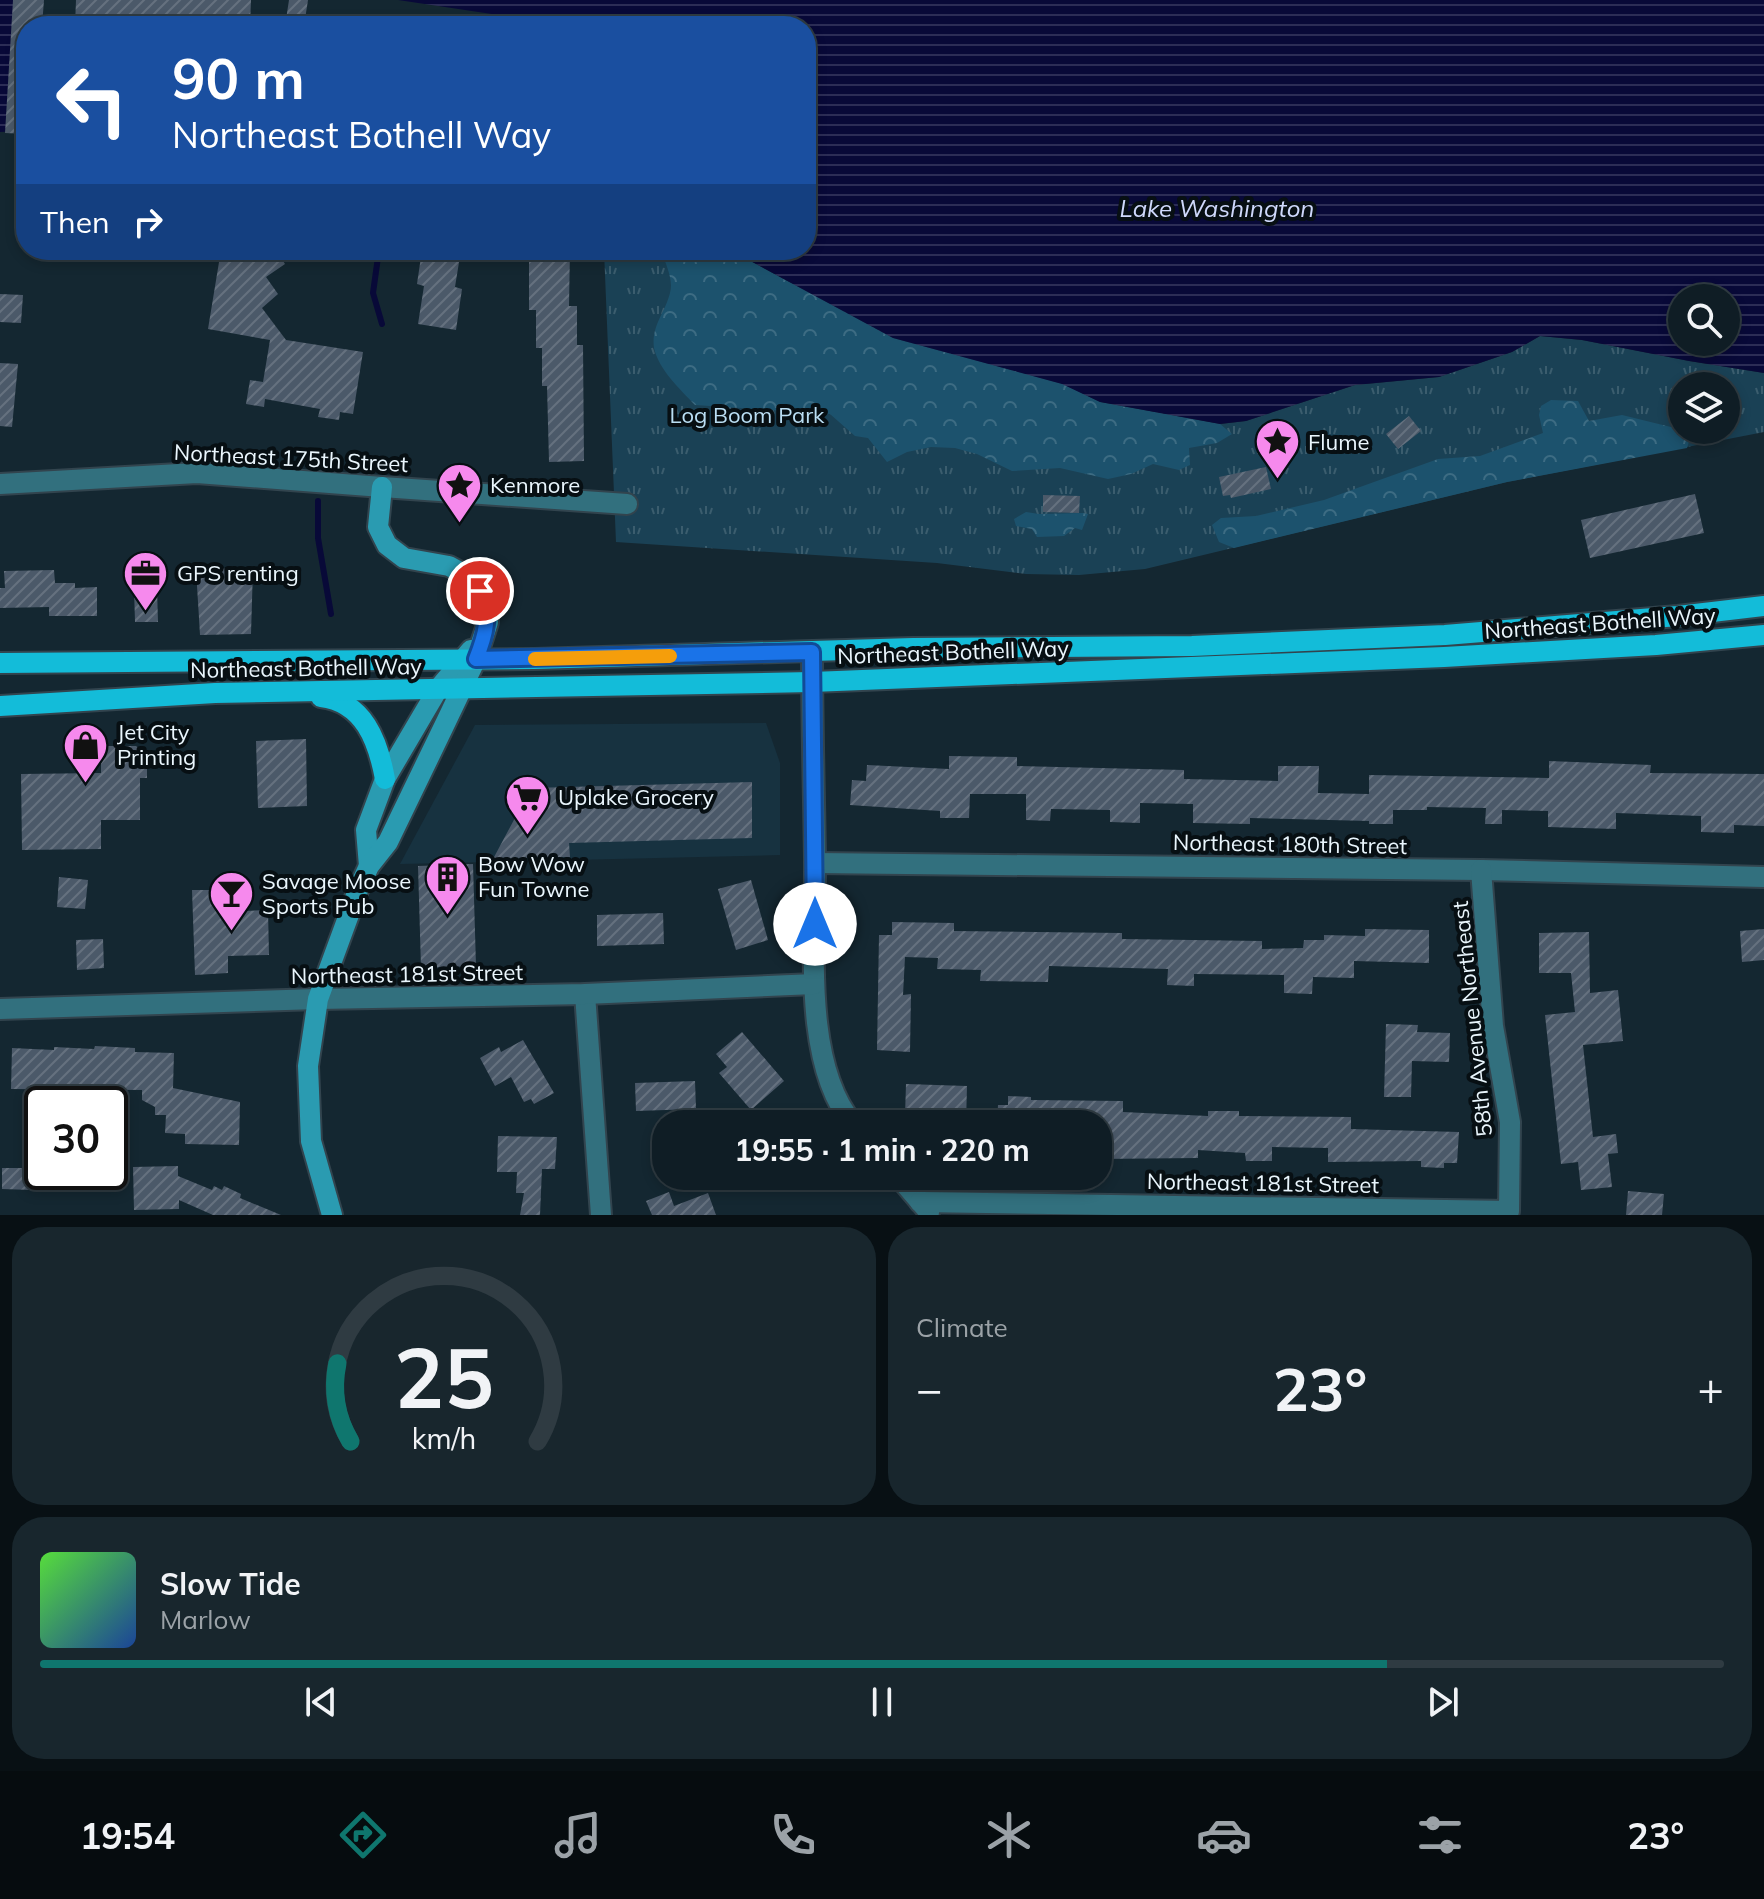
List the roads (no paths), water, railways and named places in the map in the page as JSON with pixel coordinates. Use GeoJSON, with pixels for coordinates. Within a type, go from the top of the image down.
{"type":"FeatureCollection","features":[{"type":"Feature","properties":{"kind":"main road"},"geometry":{"type":"LineString","coordinates":[[369,866],[366,830],[385,779],[438,689],[470,659],[487,631],[488,619],[473,579],[461,571],[404,558],[387,545],[378,527],[382,487]]}},
{"type":"Feature","properties":{"kind":"main road","name":"Northeast Bothell Way"},"geometry":{"type":"LineString","coordinates":[[0,663],[470,659],[913,648],[1192,646],[1430,636],[1583,625],[1764,606]]}},
{"type":"Feature","properties":{"kind":"main road","name":"Northeast Bothell Way"},"geometry":{"type":"LineString","coordinates":[[0,706],[148,696],[812,682],[1444,657],[1656,645],[1764,635]]}},
{"type":"Feature","properties":{"kind":"main road"},"geometry":{"type":"LineString","coordinates":[[332,1215],[311,1141],[308,1066],[318,999],[369,866],[388,842],[463,688],[470,659]]}},
{"type":"Feature","properties":{"kind":"main road"},"geometry":{"type":"LineString","coordinates":[[285,692],[339,699],[356,712],[377,744],[385,779]]}},
{"type":"Feature","properties":{"kind":"street","name":"Northeast 175th Street"},"geometry":{"type":"LineString","coordinates":[[0,484],[197,473],[627,504]]}},
{"type":"Feature","properties":{"kind":"street"},"geometry":{"type":"LineString","coordinates":[[812,652],[814,984],[822,1057],[842,1110]]}},
{"type":"Feature","properties":{"kind":"street","name":"Northeast 180th Street"},"geometry":{"type":"LineString","coordinates":[[815,863],[1481,870],[1764,877]]}},
{"type":"Feature","properties":{"kind":"street","name":"58th Avenue Northeast"},"geometry":{"type":"LineString","coordinates":[[1481,870],[1493,1026],[1510,1122],[1509,1211]]}},
{"type":"Feature","properties":{"kind":"street","name":"Northeast 181st Street"},"geometry":{"type":"LineString","coordinates":[[0,1009],[585,994],[814,984]]}},
{"type":"Feature","properties":{"kind":"street"},"geometry":{"type":"LineString","coordinates":[[585,994],[601,1215]]}},
{"type":"Feature","properties":{"kind":"street"},"geometry":{"type":"LineString","coordinates":[[910,1190],[926,1209]]}},
{"type":"Feature","properties":{"kind":"street","name":"Northeast 181st Street"},"geometry":{"type":"LineString","coordinates":[[926,1209],[1509,1211]]}},
{"type":"Feature","properties":{"kind":"water"},"geometry":{"type":"Polygon","coordinates":[[[0,0],[42,0],[32,16],[16,16],[16,131],[0,132],[0,0]]]}},
{"type":"Feature","properties":{"kind":"water","name":"Lake Washington"},"geometry":{"type":"Polygon","coordinates":[[[398,0],[1764,0],[1764,373],[1689,361],[1582,340],[1540,336],[1512,352],[1439,377],[1355,385],[1246,421],[1220,424],[1100,402],[1062,384],[893,338],[749,260],[816,260],[816,16],[504,16],[398,0]]]}},
{"type":"Feature","properties":{"kind":"waterway"},"geometry":{"type":"LineString","coordinates":[[378,260],[373,293],[382,324]]}},
{"type":"Feature","properties":{"kind":"waterway"},"geometry":{"type":"LineString","coordinates":[[318,501],[318,538],[331,614]]}},
{"type":"Feature","properties":{"kind":"place","name":"Flume"},"geometry":{"type":"Point","coordinates":[1277,481]}},
{"type":"Feature","properties":{"kind":"place","name":"Kenmore"},"geometry":{"type":"Point","coordinates":[459,524]}},
{"type":"Feature","properties":{"kind":"place","name":"GPS renting"},"geometry":{"type":"Point","coordinates":[146,612]}},
{"type":"Feature","properties":{"kind":"place","name":"Jet City Printing"},"geometry":{"type":"Point","coordinates":[86,784]}},
{"type":"Feature","properties":{"kind":"place","name":"Uplake Grocery"},"geometry":{"type":"Point","coordinates":[527,836]}},
{"type":"Feature","properties":{"kind":"place","name":"Bow Wow Fun Towne"},"geometry":{"type":"Point","coordinates":[447,916]}},
{"type":"Feature","properties":{"kind":"place","name":"Savage Moose Sports Pub"},"geometry":{"type":"Point","coordinates":[231,933]}},
{"type":"Feature","properties":{"kind":"park label","name":"Log Boom Park"},"geometry":{"type":"Point","coordinates":[747,415]}}]}
